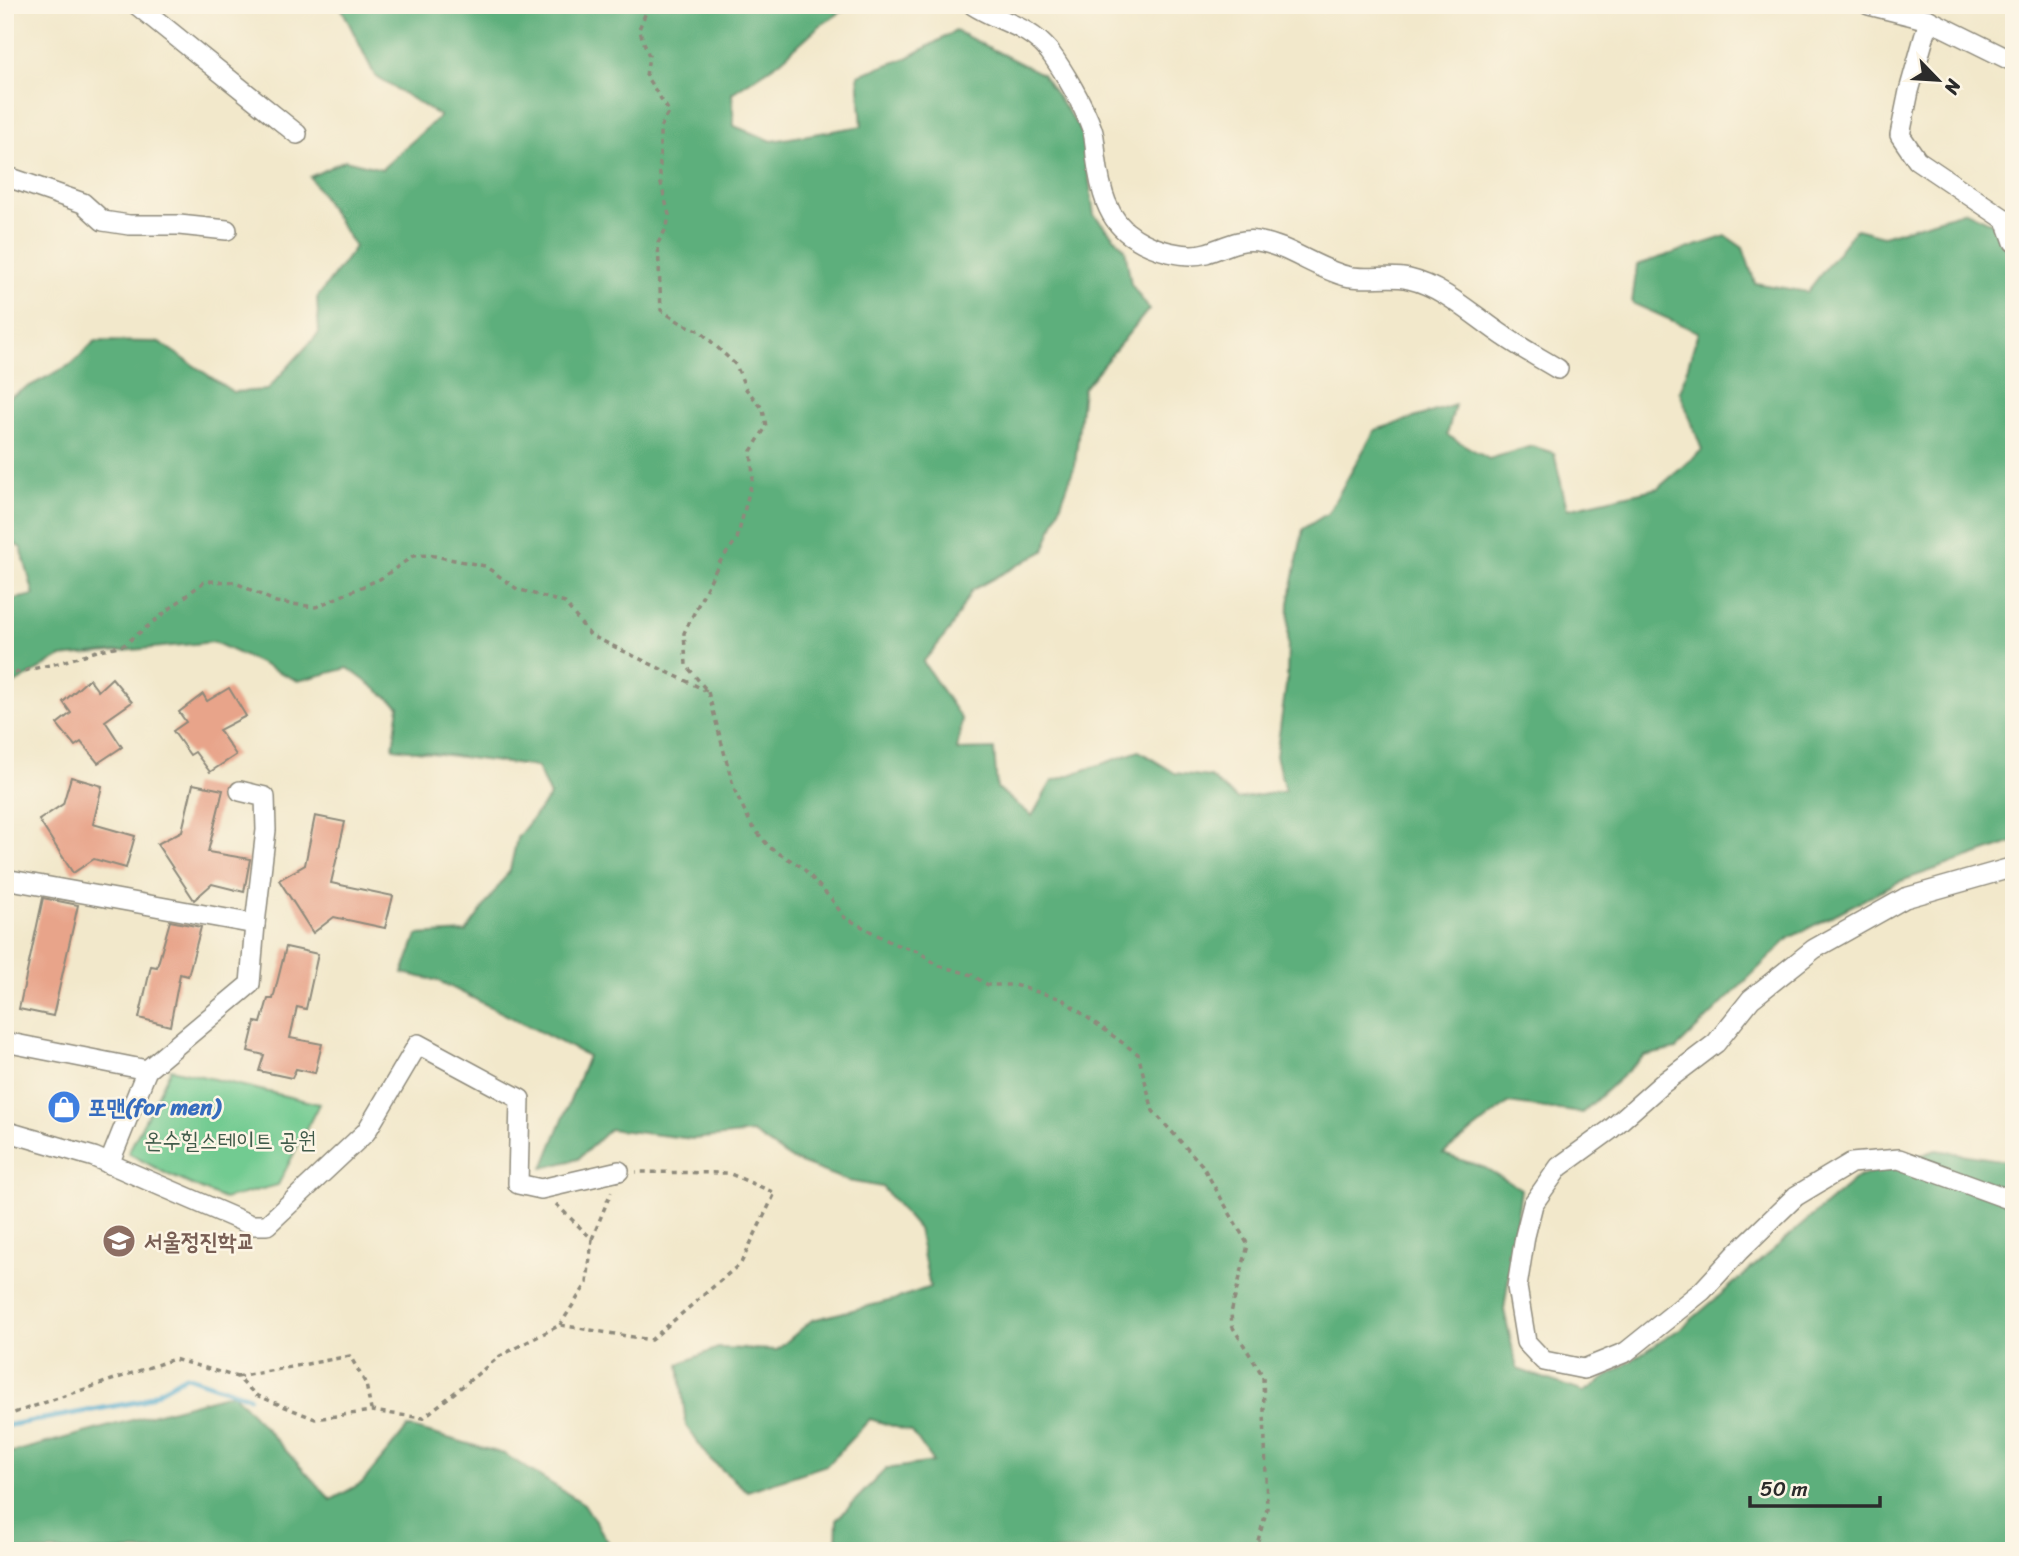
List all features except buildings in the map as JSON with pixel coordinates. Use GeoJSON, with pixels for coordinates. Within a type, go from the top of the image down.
{"type":"FeatureCollection","features":[{"type":"Feature","properties":{"kind":"street"},"geometry":{"type":"LineString","coordinates":[[136,5],[297,134]]}},
{"type":"Feature","properties":{"kind":"street"},"geometry":{"type":"LineString","coordinates":[[972,5],[1021,27],[1049,51],[1093,131],[1101,190],[1108,208],[1121,227],[1135,238],[1154,247],[1181,254],[1204,254],[1238,242],[1256,241],[1290,252],[1345,276],[1407,278],[1440,292],[1558,369]]}},
{"type":"Feature","properties":{"kind":"street"},"geometry":{"type":"LineString","coordinates":[[1869,5],[1929,20],[2014,62]]}},
{"type":"Feature","properties":{"kind":"street"},"geometry":{"type":"LineString","coordinates":[[1929,20],[1900,135],[1917,160],[2006,220],[2014,242]]}},
{"type":"Feature","properties":{"kind":"street"},"geometry":{"type":"LineString","coordinates":[[5,176],[83,203],[103,221],[129,225],[179,225],[227,230]]}},
{"type":"Feature","properties":{"kind":"street"},"geometry":{"type":"LineString","coordinates":[[109,1164],[147,1070],[250,984],[266,830],[265,797],[240,791]]}},
{"type":"Feature","properties":{"kind":"street"},"geometry":{"type":"LineString","coordinates":[[2014,867],[1905,898],[1814,949],[1751,999],[1716,1043],[1662,1084],[1610,1130],[1559,1167],[1533,1204],[1525,1236],[1517,1287],[1526,1342],[1544,1362],[1584,1369],[1626,1353],[1702,1291],[1796,1196],[1851,1163],[1899,1159],[2014,1201]]}},
{"type":"Feature","properties":{"kind":"street"},"geometry":{"type":"LineString","coordinates":[[5,879],[255,924]]}},
{"type":"Feature","properties":{"kind":"street"},"geometry":{"type":"LineString","coordinates":[[5,1042],[147,1070]]}},
{"type":"Feature","properties":{"kind":"street"},"geometry":{"type":"LineString","coordinates":[[5,1131],[109,1164],[250,1225],[267,1225],[366,1132],[418,1044],[520,1099],[518,1184],[541,1189],[619,1171]]}},
{"type":"Feature","properties":{"kind":"path"},"geometry":{"type":"LineString","coordinates":[[649,5],[639,29],[649,56],[646,76],[669,111],[660,128],[660,180],[669,215],[667,227],[658,243],[661,310],[701,331],[736,365],[746,389],[763,409],[766,427],[751,451],[753,477],[737,540],[719,563],[684,633],[686,665],[708,692],[734,789],[752,826],[770,848],[802,867],[844,917],[894,944],[918,951],[937,965],[972,975],[988,985],[1014,985],[1062,999],[1138,1054],[1153,1111],[1202,1165],[1248,1245],[1231,1313],[1232,1326],[1263,1376],[1267,1509],[1255,1551]]}},
{"type":"Feature","properties":{"kind":"path"},"geometry":{"type":"LineString","coordinates":[[5,675],[124,645],[205,581],[234,582],[276,602],[316,607],[380,579],[414,556],[429,555],[485,566],[517,589],[565,603],[590,635],[708,692]]}},
{"type":"Feature","properties":{"kind":"path"},"geometry":{"type":"LineString","coordinates":[[237,1377],[256,1395],[315,1419],[371,1411],[423,1418],[500,1356],[560,1325],[587,1283],[592,1238],[619,1171],[728,1173],[775,1193],[741,1263],[651,1340],[560,1325]]}},
{"type":"Feature","properties":{"kind":"path"},"geometry":{"type":"LineString","coordinates":[[541,1189],[592,1238]]}},
{"type":"Feature","properties":{"kind":"path"},"geometry":{"type":"LineString","coordinates":[[5,1416],[174,1359],[237,1377],[350,1356],[366,1384],[371,1411]]}},
{"type":"Feature","properties":{"kind":"green space"},"geometry":{"type":"Polygon","coordinates":[[[340,5],[852,5],[818,27],[779,62],[732,93],[734,126],[772,141],[862,126],[858,75],[907,58],[956,31],[1042,74],[1083,134],[1094,215],[1125,249],[1131,284],[1149,309],[1083,389],[1075,465],[1044,551],[972,590],[949,631],[923,662],[962,720],[957,750],[994,749],[997,788],[1032,816],[1052,781],[1139,751],[1175,773],[1210,777],[1237,799],[1285,791],[1276,756],[1287,679],[1289,603],[1303,529],[1328,513],[1375,430],[1455,405],[1447,435],[1489,459],[1532,446],[1554,453],[1567,509],[1658,488],[1702,450],[1680,392],[1698,332],[1632,303],[1637,265],[1726,236],[1743,248],[1755,283],[1807,292],[1856,229],[1883,236],[1966,211],[2001,227],[2014,277],[2014,842],[1898,882],[1789,938],[1676,1049],[1644,1056],[1582,1113],[1508,1103],[1443,1154],[1485,1168],[1521,1189],[1504,1310],[1517,1369],[1584,1392],[1684,1326],[1858,1177],[1936,1150],[2013,1162],[2014,1551],[836,1551],[837,1519],[886,1469],[933,1462],[912,1432],[870,1419],[827,1465],[747,1491],[710,1459],[686,1426],[679,1364],[718,1348],[777,1350],[812,1320],[893,1300],[930,1287],[918,1229],[882,1187],[848,1181],[793,1160],[752,1133],[693,1139],[610,1129],[578,1159],[543,1168],[588,1056],[439,981],[403,973],[417,935],[466,932],[510,870],[517,838],[550,796],[537,767],[393,748],[399,706],[348,668],[298,681],[214,642],[60,657],[5,690],[5,601],[34,595],[21,548],[5,539],[5,399],[72,364],[95,341],[159,342],[233,392],[267,390],[319,333],[317,298],[355,247],[310,177],[345,160],[382,169],[440,116],[375,76],[340,5]]]}},
{"type":"Feature","properties":{"kind":"green space","name":"온수힐스테이트 공원"},"geometry":{"type":"Polygon","coordinates":[[[171,1069],[319,1104],[278,1185],[224,1199],[128,1153],[171,1069]]]}},
{"type":"Feature","properties":{"kind":"green space"},"geometry":{"type":"Polygon","coordinates":[[[233,1393],[331,1500],[362,1483],[408,1427],[504,1454],[584,1504],[614,1551],[5,1551],[5,1454],[233,1393]]]}},
{"type":"Feature","properties":{"kind":"waterway"},"geometry":{"type":"LineString","coordinates":[[5,1426],[142,1401],[186,1376],[249,1397]]}},
{"type":"Feature","properties":{"kind":"place","name":"포맨(for men)"},"geometry":{"type":"Point","coordinates":[64,1107]}},
{"type":"Feature","properties":{"kind":"place","name":"서울정진학교"},"geometry":{"type":"Point","coordinates":[119,1241]}}]}
